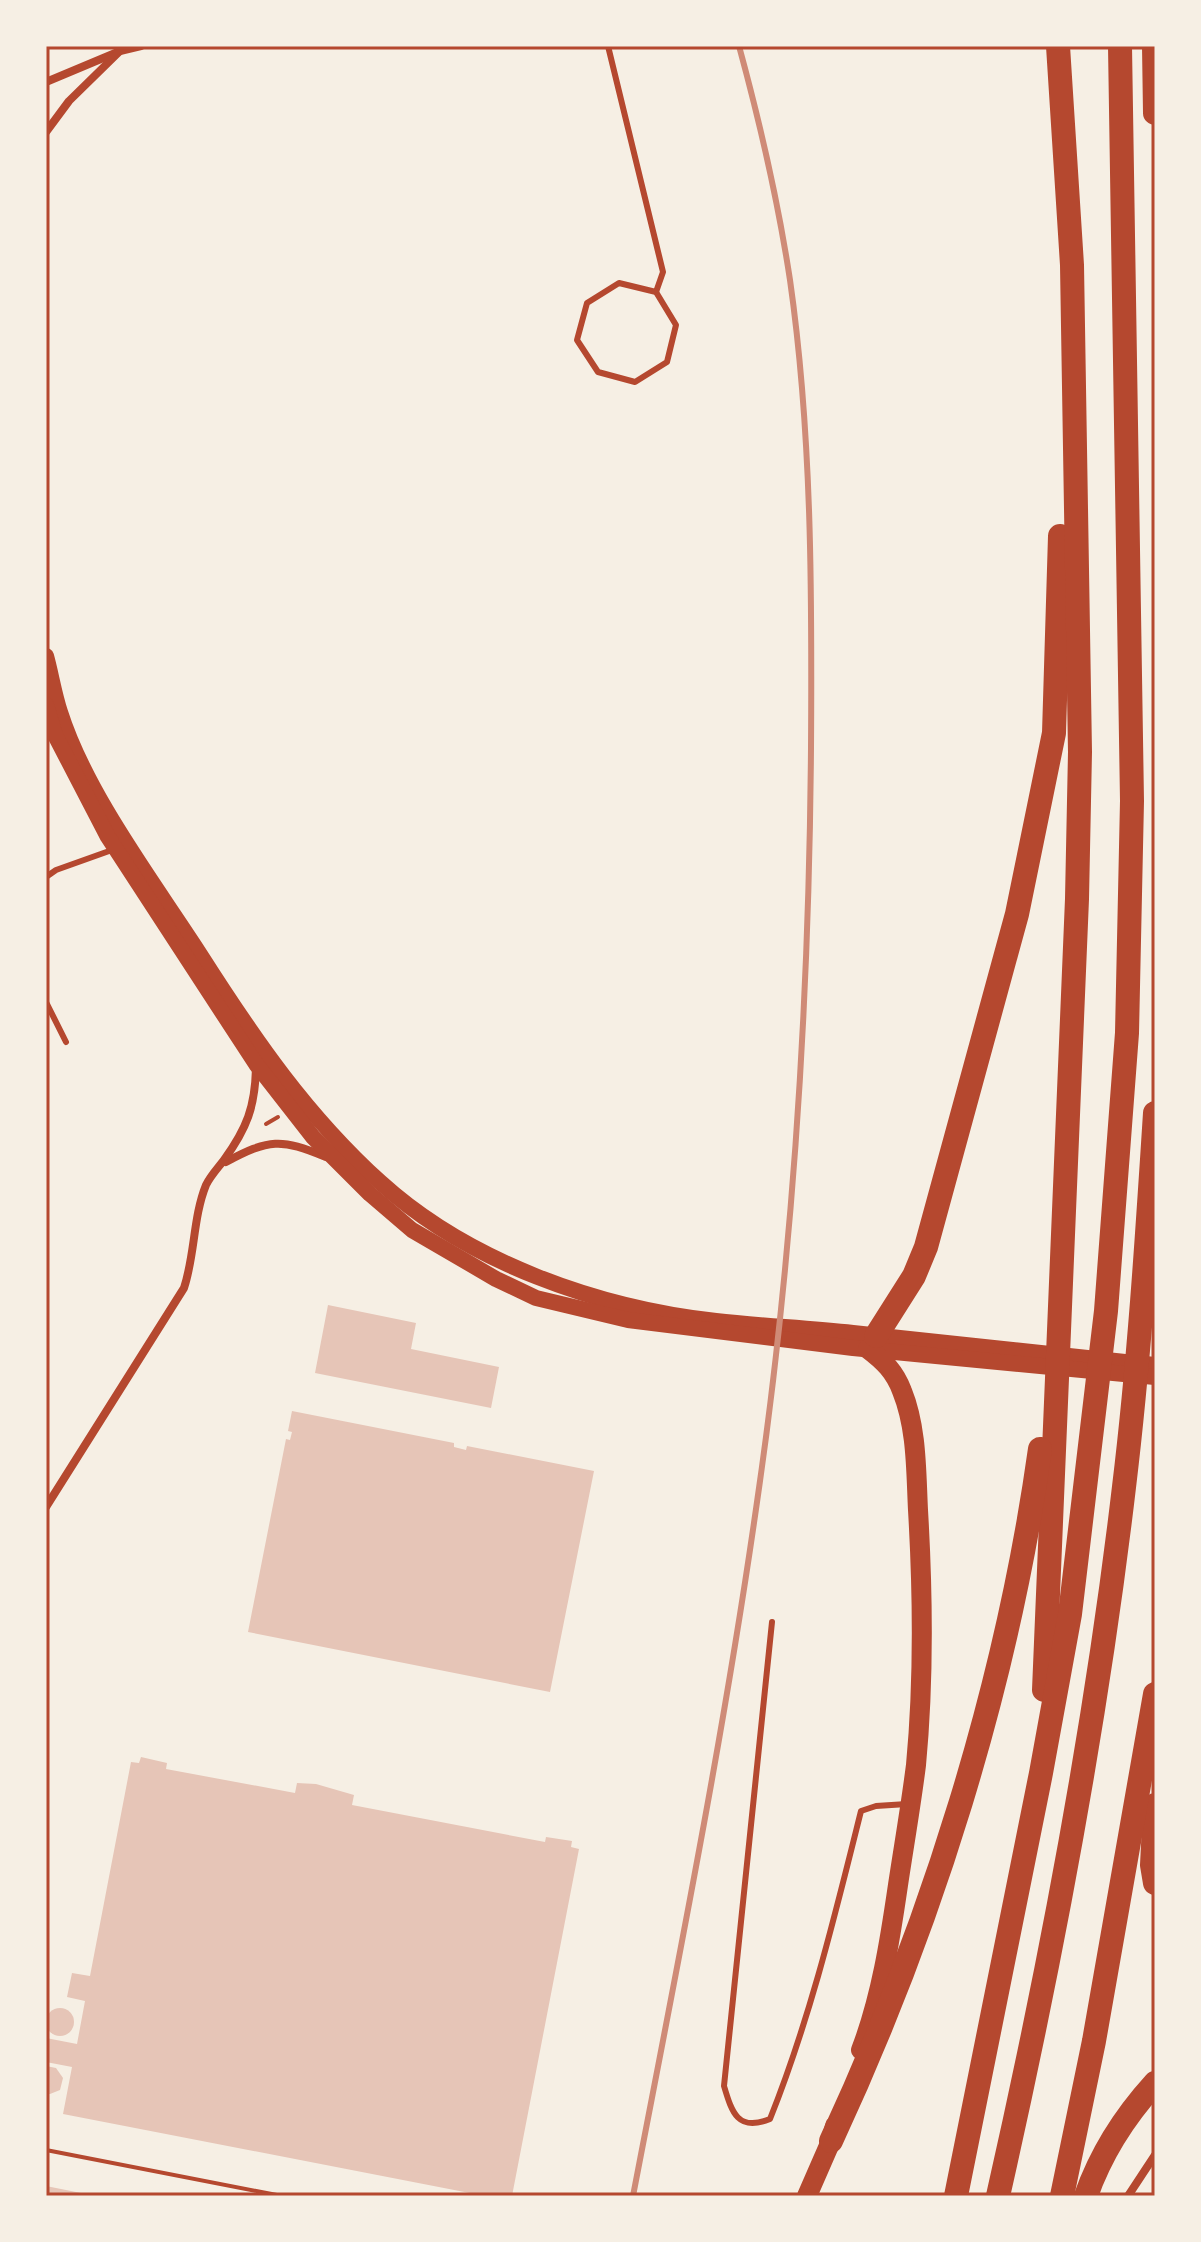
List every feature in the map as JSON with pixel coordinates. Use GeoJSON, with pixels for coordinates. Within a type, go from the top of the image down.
{"type":"FeatureCollection","features":[{"type":"Feature","properties":{"kind":"highway"},"geometry":{"type":"LineString","coordinates":[[1041,1773],[1077,899],[1080,752],[1072,265],[1058,46]]}},
{"type":"Feature","properties":{"kind":"highway"},"geometry":{"type":"LineString","coordinates":[[956,2196],[1070,1614],[1106,1311],[1127,1033],[1132,801],[1120,46]]}},
{"type":"Feature","properties":{"kind":"highway"},"geometry":{"type":"LineString","coordinates":[[1154,46],[1155,113]]}},
{"type":"Feature","properties":{"kind":"highway"},"geometry":{"type":"LineString","coordinates":[[863,1342],[914,1276],[926,1247],[1017,914],[1054,733],[1060,522],[1074,494]]}},
{"type":"Feature","properties":{"kind":"highway"},"geometry":{"type":"LineString","coordinates":[[998,2196],[1052,1944],[1092,1716],[1124,1487],[1143,1295],[1155,1113]]}},
{"type":"Feature","properties":{"kind":"highway"},"geometry":{"type":"LineString","coordinates":[[831,2141],[869,2059],[960,1806],[1007,1631],[1031,1517],[1059,1312]]}},
{"type":"Feature","properties":{"kind":"highway"},"geometry":{"type":"LineString","coordinates":[[1062,2196],[1094,2041],[1155,1694]]}},
{"type":"Feature","properties":{"kind":"highway"},"geometry":{"type":"LineString","coordinates":[[1155,1805],[1152,1865],[1155,1883]]}},
{"type":"Feature","properties":{"kind":"highway"},"geometry":{"type":"LineString","coordinates":[[1086,2196],[1104,2153],[1155,2083]]}},
{"type":"Feature","properties":{"kind":"main road"},"geometry":{"type":"LineString","coordinates":[[46,656],[60,713],[79,757],[123,835],[275,1068],[349,1151],[382,1184],[424,1215],[492,1257],[589,1296],[712,1326]]}},
{"type":"Feature","properties":{"kind":"main road"},"geometry":{"type":"LineString","coordinates":[[46,705],[55,735],[116,849],[256,1064],[288,1109],[370,1194],[412,1230],[496,1279],[536,1298],[628,1320],[1155,1365]]}},
{"type":"Feature","properties":{"kind":"main road"},"geometry":{"type":"LineString","coordinates":[[807,2196],[831,2141],[842,2099],[864,2040],[892,1927],[911,1804],[921,1661],[921,1565],[910,1417],[894,1373],[863,1342]]}},
{"type":"Feature","properties":{"kind":"main road"},"geometry":{"type":"LineString","coordinates":[[998,1354],[1155,1377]]}},
{"type":"Feature","properties":{"kind":"street"},"geometry":{"type":"LineString","coordinates":[[46,82],[120,51],[141,46]]}},
{"type":"Feature","properties":{"kind":"street"},"geometry":{"type":"LineString","coordinates":[[46,132],[69,101],[120,51]]}},
{"type":"Feature","properties":{"kind":"street"},"geometry":{"type":"LineString","coordinates":[[46,1507],[184,1288],[192,1263],[206,1186],[251,1116],[256,1064]]}},
{"type":"Feature","properties":{"kind":"street"},"geometry":{"type":"LineString","coordinates":[[221,1164],[271,1144],[293,1143],[337,1161]]}},
{"type":"Feature","properties":{"kind":"street"},"geometry":{"type":"LineString","coordinates":[[1128,2196],[1155,2155]]}},
{"type":"Feature","properties":{"kind":"lane"},"geometry":{"type":"LineString","coordinates":[[608,46],[663,272],[656,292]]}},
{"type":"Feature","properties":{"kind":"lane"},"geometry":{"type":"LineString","coordinates":[[619,283],[656,292],[676,325],[667,362],[635,382],[598,372],[577,340],[587,303],[619,283]]}},
{"type":"Feature","properties":{"kind":"lane"},"geometry":{"type":"LineString","coordinates":[[46,877],[56,870],[116,849]]}},
{"type":"Feature","properties":{"kind":"lane"},"geometry":{"type":"LineString","coordinates":[[46,1002],[66,1042]]}},
{"type":"Feature","properties":{"kind":"lane"},"geometry":{"type":"LineString","coordinates":[[772,1622],[724,2086],[731,2109],[739,2120],[756,2125],[770,2119],[785,2082],[826,1954],[861,1811],[876,1806],[911,1804]]}},
{"type":"Feature","properties":{"kind":"path"},"geometry":{"type":"LineString","coordinates":[[46,2150],[282,2196]]}},
{"type":"Feature","properties":{"kind":"building"},"geometry":{"type":"Polygon","coordinates":[[[328,1305],[416,1323],[411,1349],[499,1367],[491,1408],[315,1373],[328,1305]]]}},
{"type":"Feature","properties":{"kind":"building"},"geometry":{"type":"Polygon","coordinates":[[[292,1411],[454,1443],[454,1447],[466,1450],[467,1446],[594,1471],[550,1692],[248,1632],[286,1439],[290,1440],[292,1432],[288,1431],[292,1411]]]}},
{"type":"Feature","properties":{"kind":"building"},"geometry":{"type":"Polygon","coordinates":[[[141,1757],[167,1763],[166,1769],[295,1793],[297,1783],[316,1784],[354,1795],[352,1805],[545,1842],[546,1837],[572,1841],[571,1847],[579,1849],[512,2196],[485,2196],[63,2114],[72,2067],[46,2062],[46,2038],[77,2044],[85,2001],[67,1997],[72,1973],[90,1976],[131,1762],[139,1763],[141,1757]]]}},
{"type":"Feature","properties":{"kind":"building"},"geometry":{"type":"Polygon","coordinates":[[[60,2008],[70,2012],[74,2022],[70,2032],[60,2036],[50,2032],[46,2022],[50,2012],[60,2008]]]}},
{"type":"Feature","properties":{"kind":"building"},"geometry":{"type":"Polygon","coordinates":[[[46,2066],[56,2068],[63,2078],[60,2090],[50,2094],[46,2094],[46,2066]]]}},
{"type":"Feature","properties":{"kind":"building"},"geometry":{"type":"Polygon","coordinates":[[[46,2186],[91,2195],[91,2196],[46,2196],[46,2186]]]}},
{"type":"Feature","properties":{"kind":"railway"},"geometry":{"type":"LineString","coordinates":[[633,2196],[714,1767],[756,1509],[789,1225],[807,939],[811,572],[803,396],[785,250],[768,162],[739,46]]}}]}
